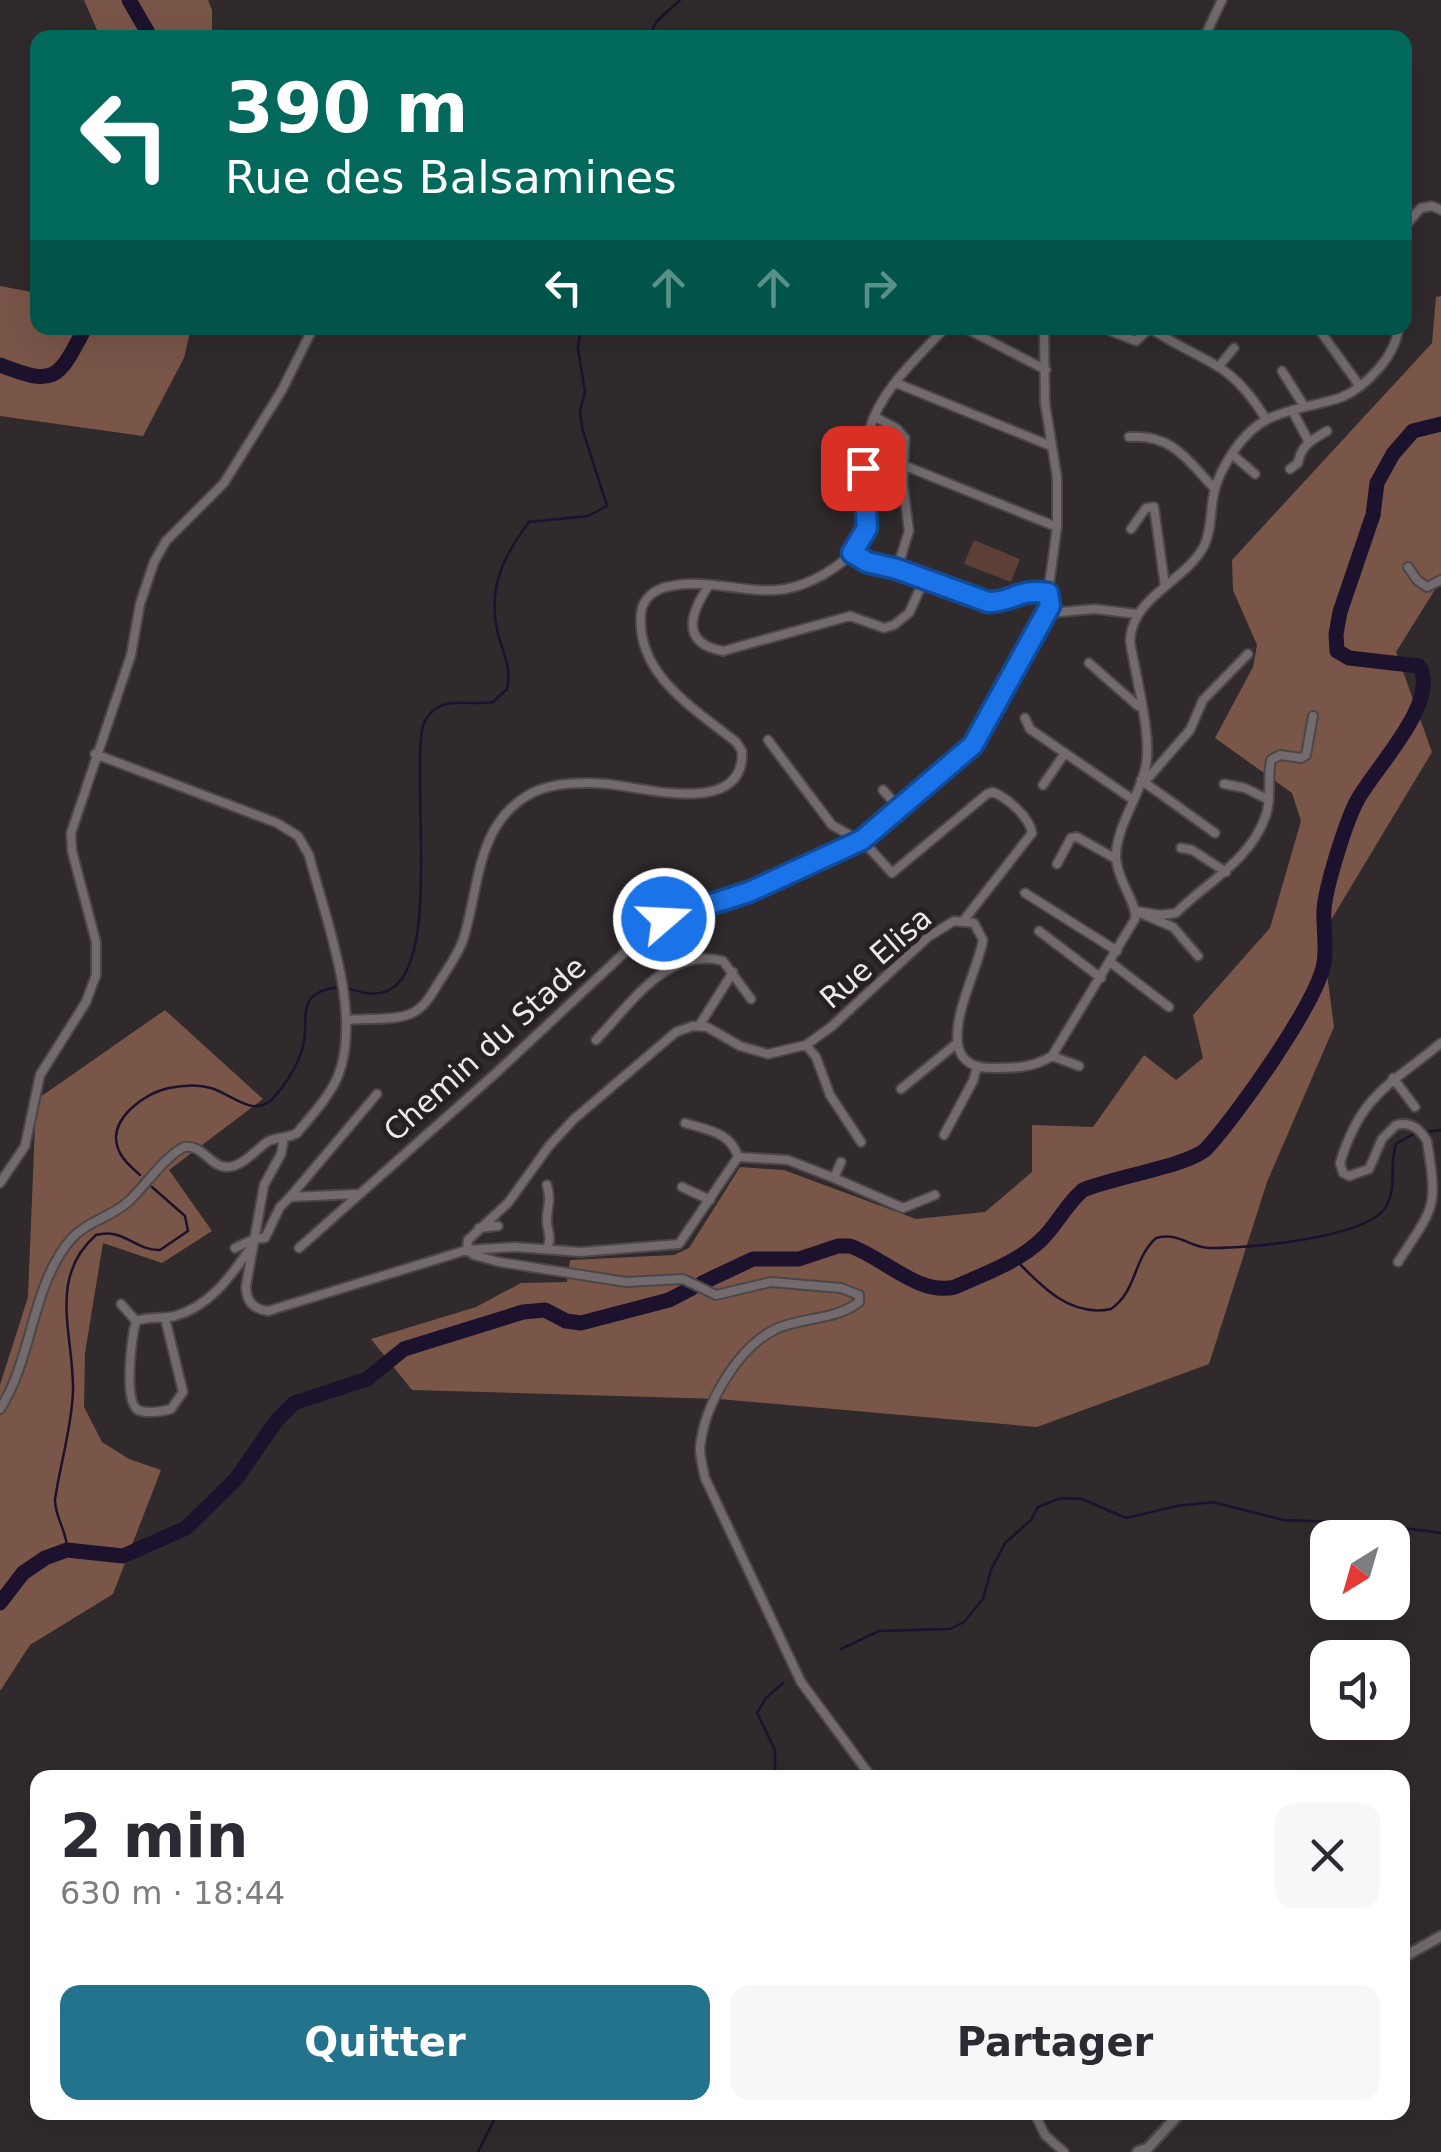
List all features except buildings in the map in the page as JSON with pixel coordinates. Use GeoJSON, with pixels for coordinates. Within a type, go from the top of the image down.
{"type":"FeatureCollection","features":[{"type":"Feature","properties":{"kind":"street"},"geometry":{"type":"LineString","coordinates":[[1208,30],[1222,0]]}},
{"type":"Feature","properties":{"kind":"street"},"geometry":{"type":"LineString","coordinates":[[1412,218],[1421,208],[1432,206],[1441,210]]}},
{"type":"Feature","properties":{"kind":"street"},"geometry":{"type":"LineString","coordinates":[[0,1183],[25,1146],[40,1075],[86,1002],[96,974],[96,942],[71,842],[74,820],[131,656],[140,604],[154,562],[166,541],[224,483],[282,390],[310,335]]}},
{"type":"Feature","properties":{"kind":"street"},"geometry":{"type":"LineString","coordinates":[[348,1020],[403,1016],[427,1001],[462,943],[478,868],[497,825],[506,811],[534,792],[562,784],[590,784],[684,794],[717,790],[731,783],[739,773],[742,751],[664,682],[650,659],[641,609],[652,593],[671,586],[785,589],[811,581],[852,553],[867,528],[863,462],[875,417],[896,383],[939,335]]}},
{"type":"Feature","properties":{"kind":"street"},"geometry":{"type":"LineString","coordinates":[[978,335],[1046,370]]}},
{"type":"Feature","properties":{"kind":"street"},"geometry":{"type":"LineString","coordinates":[[1044,335],[1045,403],[1058,477],[1050,606],[1060,612],[1095,609],[1137,614]]}},
{"type":"Feature","properties":{"kind":"street"},"geometry":{"type":"LineString","coordinates":[[1120,335],[1136,341],[1142,335]]}},
{"type":"Feature","properties":{"kind":"street"},"geometry":{"type":"LineString","coordinates":[[1163,335],[1220,365],[1249,392],[1266,420]]}},
{"type":"Feature","properties":{"kind":"street"},"geometry":{"type":"LineString","coordinates":[[1323,335],[1359,385]]}},
{"type":"Feature","properties":{"kind":"street"},"geometry":{"type":"LineString","coordinates":[[1198,956],[1172,928],[1136,911],[1122,886],[1116,859],[1120,830],[1141,780],[1147,749],[1130,629],[1137,614],[1205,543],[1215,489],[1233,455],[1266,420],[1339,398],[1359,385],[1383,363],[1394,348],[1397,335]]}},
{"type":"Feature","properties":{"kind":"street"},"geometry":{"type":"LineString","coordinates":[[1220,365],[1234,348]]}},
{"type":"Feature","properties":{"kind":"street"},"geometry":{"type":"LineString","coordinates":[[1282,372],[1304,406]]}},
{"type":"Feature","properties":{"kind":"street"},"geometry":{"type":"LineString","coordinates":[[896,383],[1052,446]]}},
{"type":"Feature","properties":{"kind":"street"},"geometry":{"type":"LineString","coordinates":[[1292,410],[1308,442]]}},
{"type":"Feature","properties":{"kind":"street"},"geometry":{"type":"LineString","coordinates":[[875,417],[903,434],[909,531],[897,569]]}},
{"type":"Feature","properties":{"kind":"street"},"geometry":{"type":"LineString","coordinates":[[1290,469],[1298,463],[1308,442],[1327,431]]}},
{"type":"Feature","properties":{"kind":"street"},"geometry":{"type":"LineString","coordinates":[[1129,437],[1155,437],[1168,442],[1215,489]]}},
{"type":"Feature","properties":{"kind":"street"},"geometry":{"type":"LineString","coordinates":[[1233,455],[1255,474]]}},
{"type":"Feature","properties":{"kind":"street"},"geometry":{"type":"LineString","coordinates":[[903,466],[1056,527]]}},
{"type":"Feature","properties":{"kind":"street"},"geometry":{"type":"LineString","coordinates":[[1131,529],[1146,508],[1154,507],[1165,586]]}},
{"type":"Feature","properties":{"kind":"street"},"geometry":{"type":"LineString","coordinates":[[852,553],[867,562],[995,602],[1020,592],[1048,593]]}},
{"type":"Feature","properties":{"kind":"street"},"geometry":{"type":"LineString","coordinates":[[1408,566],[1417,580],[1427,586],[1441,580]]}},
{"type":"Feature","properties":{"kind":"street"},"geometry":{"type":"LineString","coordinates":[[709,585],[692,615],[693,630],[706,646],[723,651],[850,616],[884,628],[894,625],[909,613],[925,578]]}},
{"type":"Feature","properties":{"kind":"street","name":"Chemin du Stade"},"geometry":{"type":"LineString","coordinates":[[299,1248],[496,1074],[653,926],[676,914],[749,892],[861,840],[973,745],[1050,606]]}},
{"type":"Feature","properties":{"kind":"street"},"geometry":{"type":"LineString","coordinates":[[1141,780],[1148,778],[1184,738],[1203,700],[1248,654]]}},
{"type":"Feature","properties":{"kind":"street"},"geometry":{"type":"LineString","coordinates":[[1089,663],[1124,690],[1141,710]]}},
{"type":"Feature","properties":{"kind":"street"},"geometry":{"type":"LineString","coordinates":[[1136,911],[1176,913],[1194,894],[1226,872],[1261,826],[1272,760],[1280,755],[1306,755],[1313,716]]}},
{"type":"Feature","properties":{"kind":"street"},"geometry":{"type":"LineString","coordinates":[[1026,718],[1030,729],[1132,799]]}},
{"type":"Feature","properties":{"kind":"street"},"geometry":{"type":"LineString","coordinates":[[768,740],[832,825],[861,840],[887,871],[892,872],[987,794],[1001,795],[1031,824],[1032,832],[964,920]]}},
{"type":"Feature","properties":{"kind":"street"},"geometry":{"type":"LineString","coordinates":[[1043,785],[1065,753]]}},
{"type":"Feature","properties":{"kind":"street"},"geometry":{"type":"LineString","coordinates":[[0,1409],[16,1380],[48,1279],[62,1251],[80,1230],[125,1205],[184,1147],[200,1149],[214,1162],[228,1167],[272,1138],[298,1133],[339,1073],[348,1020],[309,855],[298,836],[278,823],[95,754]]}},
{"type":"Feature","properties":{"kind":"street"},"geometry":{"type":"LineString","coordinates":[[1141,780],[1215,832]]}},
{"type":"Feature","properties":{"kind":"street"},"geometry":{"type":"LineString","coordinates":[[1224,784],[1244,788],[1268,800]]}},
{"type":"Feature","properties":{"kind":"street"},"geometry":{"type":"LineString","coordinates":[[883,790],[899,808]]}},
{"type":"Feature","properties":{"kind":"street"},"geometry":{"type":"LineString","coordinates":[[1057,864],[1071,838],[1077,837],[1116,859]]}},
{"type":"Feature","properties":{"kind":"street"},"geometry":{"type":"LineString","coordinates":[[1181,848],[1192,850],[1226,872]]}},
{"type":"Feature","properties":{"kind":"street"},"geometry":{"type":"LineString","coordinates":[[1025,893],[1116,951]]}},
{"type":"Feature","properties":{"kind":"street"},"geometry":{"type":"LineString","coordinates":[[901,1088],[956,1044],[962,1058],[977,1068],[1029,1066],[1052,1056],[1131,929],[1136,911]]}},
{"type":"Feature","properties":{"kind":"street","name":"Rue Elisa"},"geometry":{"type":"LineString","coordinates":[[700,1026],[754,1052],[782,1053],[806,1045],[831,1027],[928,936],[954,921],[964,920],[974,923],[982,940],[956,1044]]}},
{"type":"Feature","properties":{"kind":"street"},"geometry":{"type":"LineString","coordinates":[[1039,931],[1100,978]]}},
{"type":"Feature","properties":{"kind":"street"},"geometry":{"type":"LineString","coordinates":[[596,1040],[666,969],[703,958],[723,961],[751,999]]}},
{"type":"Feature","properties":{"kind":"street"},"geometry":{"type":"LineString","coordinates":[[1110,962],[1169,1007]]}},
{"type":"Feature","properties":{"kind":"street"},"geometry":{"type":"LineString","coordinates":[[467,1250],[468,1240],[508,1203],[574,1120],[657,1041],[700,1026],[733,972]]}},
{"type":"Feature","properties":{"kind":"street"},"geometry":{"type":"LineString","coordinates":[[1398,1262],[1429,1215],[1435,1198],[1427,1141],[1420,1131],[1402,1123],[1382,1139],[1372,1166],[1364,1172],[1349,1176],[1340,1168],[1342,1157],[1362,1112],[1376,1093],[1441,1043]]}},
{"type":"Feature","properties":{"kind":"street","name":"Rue Elisa"},"geometry":{"type":"LineString","coordinates":[[806,1045],[816,1057],[830,1095],[861,1142]]}},
{"type":"Feature","properties":{"kind":"street"},"geometry":{"type":"LineString","coordinates":[[1052,1056],[1079,1066]]}},
{"type":"Feature","properties":{"kind":"street"},"geometry":{"type":"LineString","coordinates":[[944,1135],[977,1068]]}},
{"type":"Feature","properties":{"kind":"street"},"geometry":{"type":"LineString","coordinates":[[1393,1078],[1415,1107]]}},
{"type":"Feature","properties":{"kind":"street","name":"Chemin du Stade"},"geometry":{"type":"LineString","coordinates":[[253,1242],[265,1238],[280,1207],[377,1094]]}},
{"type":"Feature","properties":{"kind":"street"},"geometry":{"type":"LineString","coordinates":[[685,1123],[723,1135],[732,1142],[738,1157]]}},
{"type":"Feature","properties":{"kind":"street"},"geometry":{"type":"LineString","coordinates":[[284,1138],[281,1154],[264,1185],[246,1294],[253,1306],[268,1311],[467,1250],[581,1252],[679,1244],[738,1157]]}},
{"type":"Feature","properties":{"kind":"street"},"geometry":{"type":"LineString","coordinates":[[738,1157],[788,1160],[903,1208],[934,1195]]}},
{"type":"Feature","properties":{"kind":"street"},"geometry":{"type":"LineString","coordinates":[[834,1178],[841,1162]]}},
{"type":"Feature","properties":{"kind":"street"},"geometry":{"type":"LineString","coordinates":[[546,1185],[551,1206],[547,1221],[552,1236],[547,1249]]}},
{"type":"Feature","properties":{"kind":"street"},"geometry":{"type":"LineString","coordinates":[[682,1187],[710,1200]]}},
{"type":"Feature","properties":{"kind":"street"},"geometry":{"type":"LineString","coordinates":[[290,1197],[358,1194]]}},
{"type":"Feature","properties":{"kind":"street"},"geometry":{"type":"LineString","coordinates":[[479,1228],[498,1226]]}},
{"type":"Feature","properties":{"kind":"street"},"geometry":{"type":"LineString","coordinates":[[235,1248],[253,1242]]}},
{"type":"Feature","properties":{"kind":"street"},"geometry":{"type":"LineString","coordinates":[[136,1321],[166,1318],[210,1298],[253,1242]]}},
{"type":"Feature","properties":{"kind":"street"},"geometry":{"type":"LineString","coordinates":[[467,1250],[500,1262],[626,1282],[682,1279],[716,1296],[771,1282],[841,1288],[859,1295],[859,1302],[848,1310],[776,1329],[755,1343],[736,1364],[716,1400],[700,1450],[705,1478],[801,1682],[866,1770]]}},
{"type":"Feature","properties":{"kind":"street"},"geometry":{"type":"LineString","coordinates":[[121,1304],[136,1321],[130,1364],[131,1399],[143,1411],[165,1411],[176,1404],[183,1392],[166,1318]]}},
{"type":"Feature","properties":{"kind":"street"},"geometry":{"type":"LineString","coordinates":[[1410,1953],[1441,1936]]}},
{"type":"Feature","properties":{"kind":"street"},"geometry":{"type":"LineString","coordinates":[[1038,2120],[1061,2150],[1076,2152]]}},
{"type":"Feature","properties":{"kind":"street"},"geometry":{"type":"LineString","coordinates":[[1143,2151],[1173,2120]]}},
{"type":"Feature","properties":{"kind":"shaded area"},"geometry":{"type":"Polygon","coordinates":[[[84,0],[208,0],[212,10],[212,30],[97,30],[84,0]]]}},
{"type":"Feature","properties":{"kind":"shaded area"},"geometry":{"type":"Polygon","coordinates":[[[0,286],[30,292],[30,335],[189,335],[184,358],[143,436],[0,416],[0,286]]]}},
{"type":"Feature","properties":{"kind":"shaded area"},"geometry":{"type":"Polygon","coordinates":[[[1441,296],[1441,580],[1396,652],[1432,752],[1322,935],[1334,1027],[1267,1182],[1209,1364],[1037,1427],[719,1399],[412,1390],[371,1339],[476,1307],[521,1283],[567,1282],[570,1260],[674,1255],[689,1248],[740,1167],[784,1170],[916,1219],[985,1212],[1032,1172],[1032,1125],[1093,1127],[1144,1055],[1176,1080],[1203,1058],[1193,1015],[1270,928],[1301,821],[1292,793],[1215,738],[1253,667],[1257,645],[1233,590],[1232,560],[1432,343],[1436,297],[1441,296]]]}},
{"type":"Feature","properties":{"kind":"shaded area"},"geometry":{"type":"Polygon","coordinates":[[[974,540],[1020,559],[1011,582],[964,564],[974,540]]]}},
{"type":"Feature","properties":{"kind":"shaded area"},"geometry":{"type":"Polygon","coordinates":[[[165,1010],[263,1099],[169,1170],[212,1231],[162,1263],[103,1243],[85,1353],[84,1407],[102,1442],[129,1459],[161,1470],[113,1594],[30,1645],[0,1691],[0,1385],[28,1297],[36,1100],[165,1010]]]}},
{"type":"Feature","properties":{"kind":"waterway"},"geometry":{"type":"LineString","coordinates":[[129,0],[146,30]]}},
{"type":"Feature","properties":{"kind":"waterway"},"geometry":{"type":"LineString","coordinates":[[652,30],[680,0]]}},
{"type":"Feature","properties":{"kind":"waterway"},"geometry":{"type":"LineString","coordinates":[[0,365],[33,376],[53,374],[81,335]]}},
{"type":"Feature","properties":{"kind":"waterway"},"geometry":{"type":"LineString","coordinates":[[346,988],[385,992],[406,972],[420,908],[423,725],[436,708],[453,703],[493,702],[507,689],[508,667],[498,634],[495,603],[500,574],[512,548],[529,522],[588,516],[607,506],[582,428],[580,410],[585,392],[578,348],[580,335]]}},
{"type":"Feature","properties":{"kind":"waterway"},"geometry":{"type":"LineString","coordinates":[[702,1283],[753,1259],[799,1259],[850,1246],[914,1281],[941,1288],[955,1287],[1032,1248],[1083,1190],[1184,1160],[1206,1149],[1274,1059],[1318,981],[1325,956],[1326,899],[1348,822],[1358,799],[1403,734],[1421,697],[1423,680],[1419,666],[1349,658],[1337,651],[1336,634],[1373,515],[1377,483],[1393,454],[1413,431],[1441,424]]}},
{"type":"Feature","properties":{"kind":"waterway"},"geometry":{"type":"LineString","coordinates":[[140,1175],[123,1158],[117,1145],[119,1125],[131,1108],[160,1091],[186,1086],[214,1089],[253,1106],[268,1103],[300,1056],[309,1002],[323,990],[338,987]]}},
{"type":"Feature","properties":{"kind":"waterway"},"geometry":{"type":"LineString","coordinates":[[1423,1132],[1441,1130]]}},
{"type":"Feature","properties":{"kind":"waterway"},"geometry":{"type":"LineString","coordinates":[[1014,1258],[1045,1288],[1069,1304],[1082,1309],[1111,1309],[1126,1293],[1143,1255],[1156,1238],[1178,1238],[1209,1248],[1249,1246],[1333,1233],[1376,1216],[1390,1198],[1396,1144],[1415,1133]]}},
{"type":"Feature","properties":{"kind":"waterway"},"geometry":{"type":"LineString","coordinates":[[67,1550],[55,1500],[73,1391],[67,1288],[81,1252],[96,1235],[114,1234],[160,1250],[188,1231],[185,1216],[152,1187]]}},
{"type":"Feature","properties":{"kind":"waterway"},"geometry":{"type":"LineString","coordinates":[[0,1603],[23,1573],[45,1558],[67,1550],[123,1556],[186,1528],[236,1479],[277,1420],[294,1403],[367,1379],[404,1349],[523,1312],[545,1310],[566,1321],[581,1323],[669,1300],[692,1288]]}},
{"type":"Feature","properties":{"kind":"waterway"},"geometry":{"type":"LineString","coordinates":[[841,1649],[879,1631],[950,1629],[964,1622],[983,1599],[991,1570],[1005,1543],[1031,1520],[1038,1507],[1061,1498],[1082,1499],[1126,1518],[1213,1502],[1283,1520],[1367,1523],[1441,1533]]}},
{"type":"Feature","properties":{"kind":"waterway"},"geometry":{"type":"LineString","coordinates":[[775,1770],[775,1750],[757,1713],[766,1698],[783,1683]]}},
{"type":"Feature","properties":{"kind":"waterway"},"geometry":{"type":"LineString","coordinates":[[478,2152],[494,2120]]}},
{"type":"Feature","properties":{"kind":"route"},"geometry":{"type":"LineString","coordinates":[[664,919],[749,892],[862,840],[973,745],[1050,606],[1048,593],[1032,590],[988,602],[867,562],[852,553],[867,528],[863,468]]}}]}
